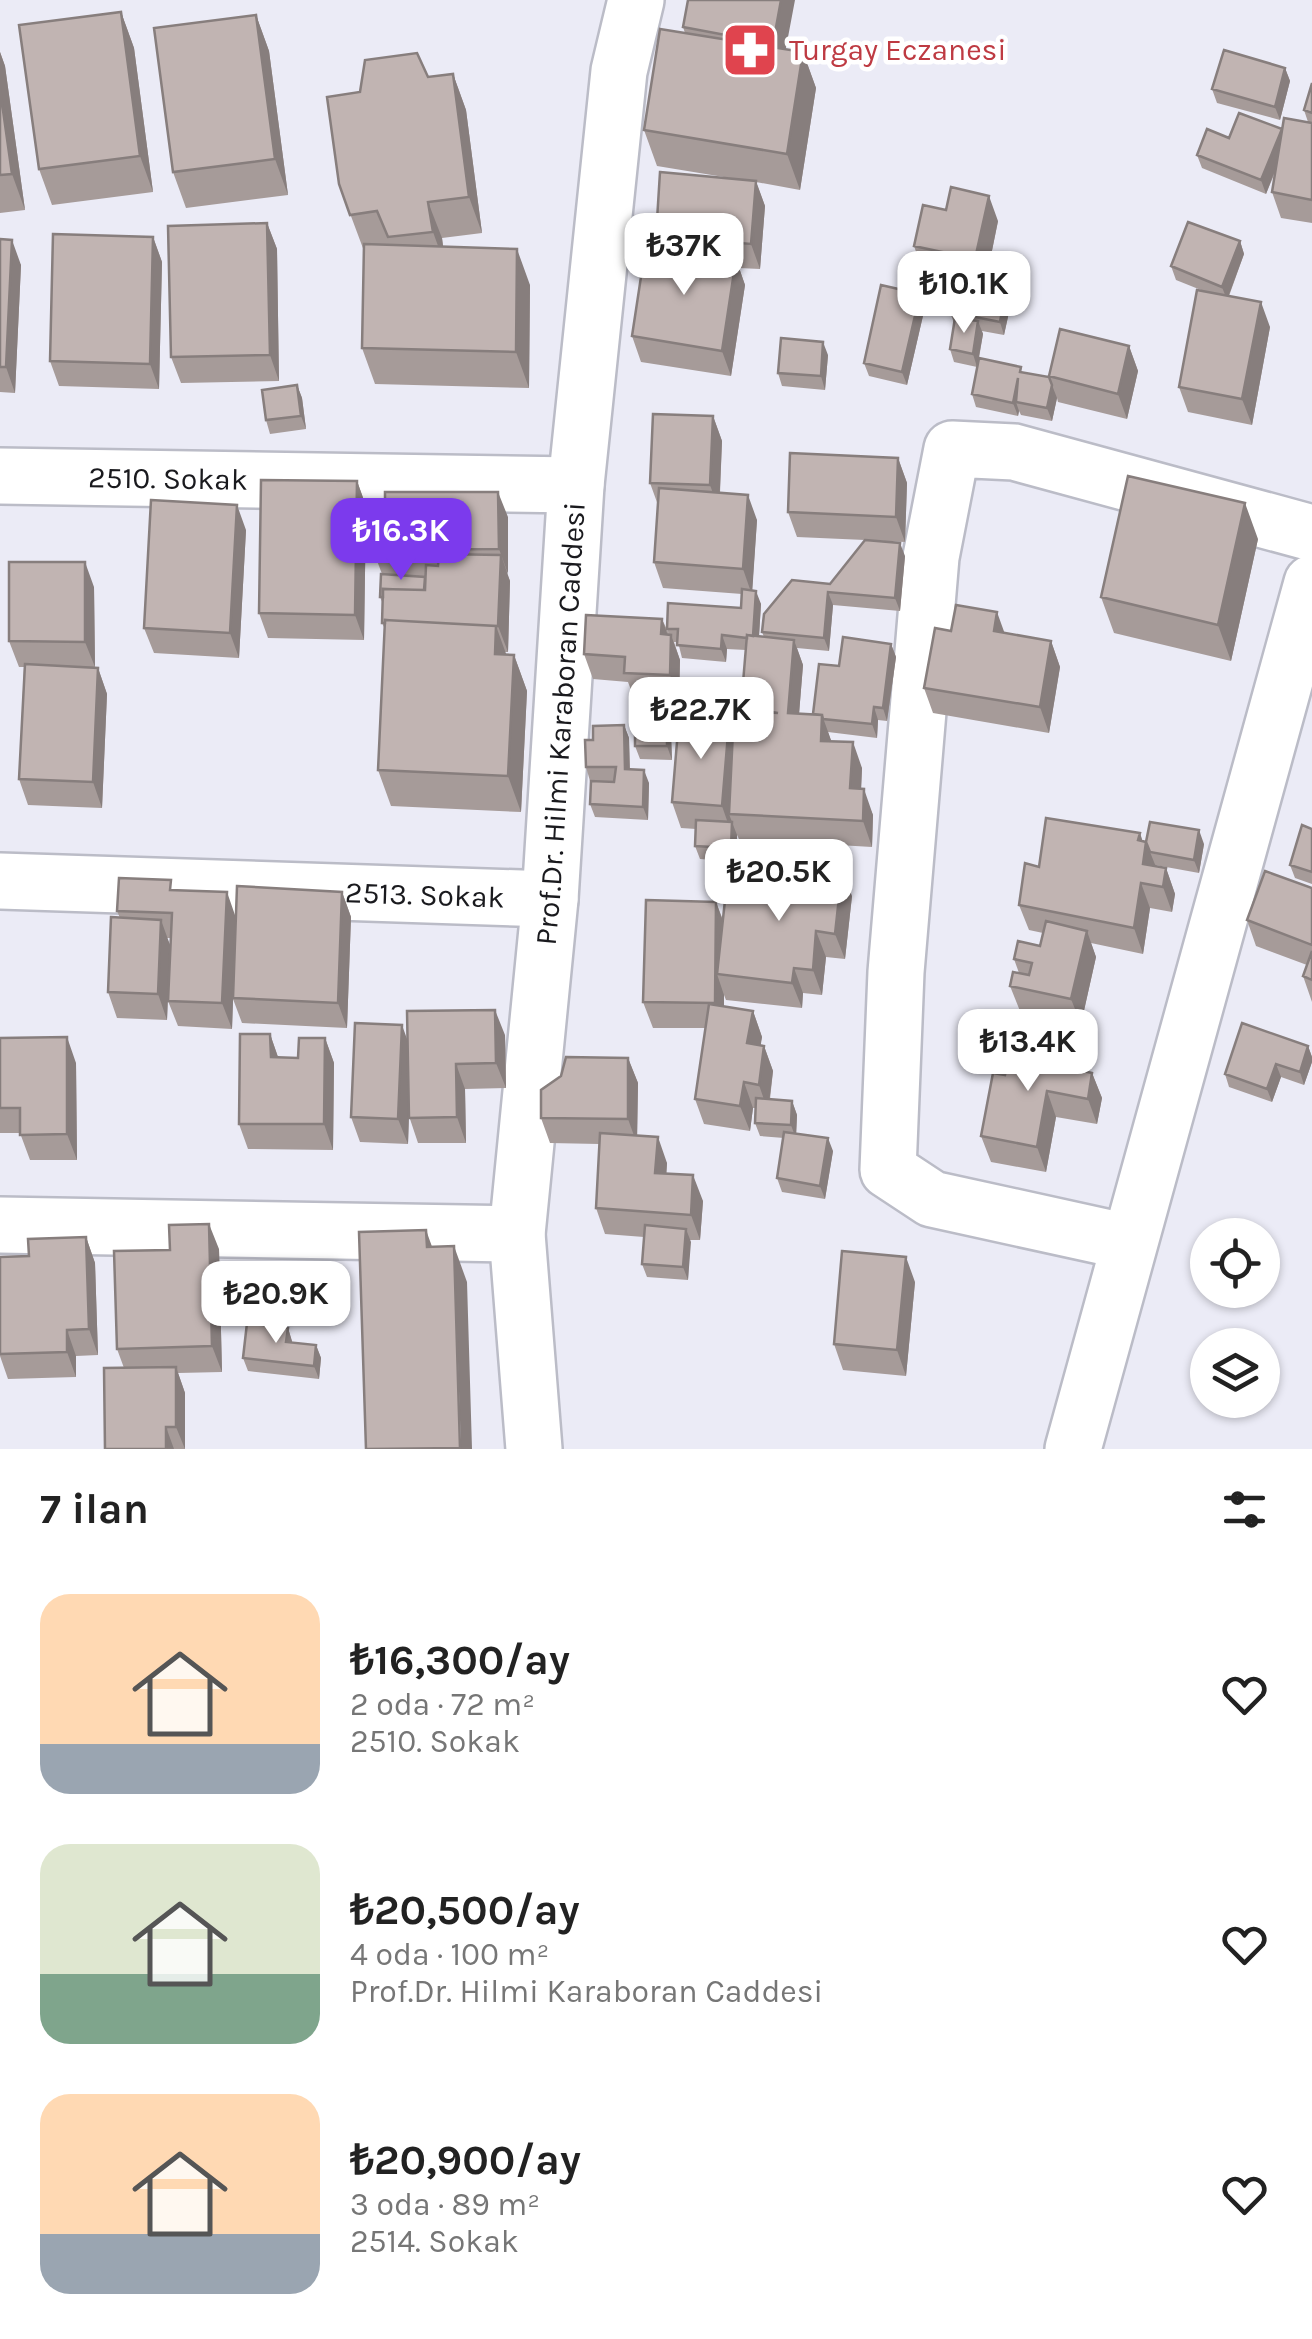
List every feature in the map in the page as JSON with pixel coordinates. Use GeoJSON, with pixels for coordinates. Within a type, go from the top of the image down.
{"type":"FeatureCollection","features":[{"type":"Feature","properties":{"kind":"street","name":"Prof.Dr. Hilmi Karaboran Caddesi"},"geometry":{"type":"LineString","coordinates":[[534,1449],[517,1234],[550,899],[576,485],[618,71],[636,0]]}},
{"type":"Feature","properties":{"kind":"street"},"geometry":{"type":"LineString","coordinates":[[1128,1242],[932,1200],[888,1170],[896,972],[931,556],[952,449],[1014,452],[1312,533]]}},
{"type":"Feature","properties":{"kind":"street","name":"2510. Sokak"},"geometry":{"type":"LineString","coordinates":[[0,476],[576,485]]}},
{"type":"Feature","properties":{"kind":"street"},"geometry":{"type":"LineString","coordinates":[[1073,1449],[1312,583]]}},
{"type":"Feature","properties":{"kind":"street","name":"2513. Sokak"},"geometry":{"type":"LineString","coordinates":[[0,882],[550,899]]}},
{"type":"Feature","properties":{"kind":"street"},"geometry":{"type":"LineString","coordinates":[[0,1225],[517,1234]]}},
{"type":"Feature","properties":{"kind":"building"},"geometry":{"type":"Polygon","coordinates":[[[688,0],[781,0],[773,44],[683,27],[688,0]]]}},
{"type":"Feature","properties":{"kind":"building"},"geometry":{"type":"Polygon","coordinates":[[[121,12],[140,156],[39,169],[19,25],[121,12]]]}},
{"type":"Feature","properties":{"kind":"building"},"geometry":{"type":"Polygon","coordinates":[[[256,15],[275,159],[173,172],[154,28],[256,15]]]}},
{"type":"Feature","properties":{"kind":"building"},"geometry":{"type":"Polygon","coordinates":[[[660,29],[803,52],[787,154],[644,130],[660,29]]]}},
{"type":"Feature","properties":{"kind":"building"},"geometry":{"type":"Polygon","coordinates":[[[1224,50],[1285,68],[1275,107],[1212,89],[1224,50]]]}},
{"type":"Feature","properties":{"kind":"building"},"geometry":{"type":"Polygon","coordinates":[[[417,53],[428,77],[453,74],[469,197],[428,202],[433,232],[388,237],[377,211],[350,215],[339,184],[327,97],[360,92],[365,60],[417,53]]]}},
{"type":"Feature","properties":{"kind":"building"},"geometry":{"type":"Polygon","coordinates":[[[1312,83],[1312,113],[1304,110],[1312,83]]]}},
{"type":"Feature","properties":{"kind":"building"},"geometry":{"type":"Polygon","coordinates":[[[0,89],[12,174],[0,175],[0,89]]]}},
{"type":"Feature","properties":{"kind":"building"},"geometry":{"type":"Polygon","coordinates":[[[1239,113],[1282,129],[1261,180],[1197,155],[1207,129],[1229,138],[1239,113]]]}},
{"type":"Feature","properties":{"kind":"building"},"geometry":{"type":"Polygon","coordinates":[[[1284,118],[1312,123],[1312,200],[1272,192],[1284,118]]]}},
{"type":"Feature","properties":{"kind":"building"},"geometry":{"type":"Polygon","coordinates":[[[660,172],[756,181],[751,244],[656,236],[660,172]]]}},
{"type":"Feature","properties":{"kind":"building"},"geometry":{"type":"Polygon","coordinates":[[[951,187],[989,196],[975,259],[914,246],[923,205],[946,210],[951,187]]]}},
{"type":"Feature","properties":{"kind":"building"},"geometry":{"type":"Polygon","coordinates":[[[1188,222],[1240,241],[1222,287],[1171,266],[1188,222]]]}},
{"type":"Feature","properties":{"kind":"building"},"geometry":{"type":"Polygon","coordinates":[[[267,223],[270,355],[171,357],[168,226],[267,223]]]}},
{"type":"Feature","properties":{"kind":"building"},"geometry":{"type":"Polygon","coordinates":[[[53,234],[153,237],[150,364],[50,361],[53,234]]]}},
{"type":"Feature","properties":{"kind":"building"},"geometry":{"type":"Polygon","coordinates":[[[0,239],[12,240],[6,367],[0,367],[0,239]]]}},
{"type":"Feature","properties":{"kind":"building"},"geometry":{"type":"Polygon","coordinates":[[[364,244],[517,249],[516,352],[362,348],[364,244]]]}},
{"type":"Feature","properties":{"kind":"building"},"geometry":{"type":"Polygon","coordinates":[[[646,244],[736,259],[722,351],[632,336],[646,244]]]}},
{"type":"Feature","properties":{"kind":"building"},"geometry":{"type":"Polygon","coordinates":[[[957,280],[1006,290],[1000,322],[950,312],[957,280]]]}},
{"type":"Feature","properties":{"kind":"building"},"geometry":{"type":"Polygon","coordinates":[[[881,285],[920,294],[902,372],[864,363],[881,285]]]}},
{"type":"Feature","properties":{"kind":"building"},"geometry":{"type":"Polygon","coordinates":[[[1197,290],[1261,302],[1242,399],[1179,387],[1197,290]]]}},
{"type":"Feature","properties":{"kind":"building"},"geometry":{"type":"Polygon","coordinates":[[[955,318],[978,321],[973,354],[950,349],[955,318]]]}},
{"type":"Feature","properties":{"kind":"building"},"geometry":{"type":"Polygon","coordinates":[[[1060,329],[1129,346],[1118,394],[1049,376],[1060,329]]]}},
{"type":"Feature","properties":{"kind":"building"},"geometry":{"type":"Polygon","coordinates":[[[781,338],[823,342],[821,376],[778,373],[781,338]]]}},
{"type":"Feature","properties":{"kind":"building"},"geometry":{"type":"Polygon","coordinates":[[[979,358],[1049,377],[1052,385],[1047,408],[1016,402],[1018,378],[1013,403],[972,394],[979,358]]]}},
{"type":"Feature","properties":{"kind":"building"},"geometry":{"type":"Polygon","coordinates":[[[297,385],[301,416],[266,420],[262,390],[297,385]]]}},
{"type":"Feature","properties":{"kind":"building"},"geometry":{"type":"Polygon","coordinates":[[[653,414],[713,416],[710,485],[650,483],[653,414]]]}},
{"type":"Feature","properties":{"kind":"building"},"geometry":{"type":"Polygon","coordinates":[[[790,453],[898,458],[896,517],[788,512],[790,453]]]}},
{"type":"Feature","properties":{"kind":"building"},"geometry":{"type":"Polygon","coordinates":[[[1128,476],[1245,503],[1218,625],[1101,597],[1128,476]]]}},
{"type":"Feature","properties":{"kind":"building"},"geometry":{"type":"Polygon","coordinates":[[[261,480],[357,481],[355,615],[259,613],[261,480]]]}},
{"type":"Feature","properties":{"kind":"building"},"geometry":{"type":"Polygon","coordinates":[[[659,488],[748,495],[743,569],[654,562],[659,488]]]}},
{"type":"Feature","properties":{"kind":"building"},"geometry":{"type":"Polygon","coordinates":[[[385,492],[498,492],[499,549],[373,550],[373,524],[385,524],[385,492]]]}},
{"type":"Feature","properties":{"kind":"building"},"geometry":{"type":"Polygon","coordinates":[[[151,500],[237,505],[230,633],[144,628],[151,500]]]}},
{"type":"Feature","properties":{"kind":"building"},"geometry":{"type":"Polygon","coordinates":[[[865,540],[900,543],[895,598],[828,592],[824,638],[762,632],[764,614],[792,580],[830,584],[865,540]]]}},
{"type":"Feature","properties":{"kind":"building"},"geometry":{"type":"Polygon","coordinates":[[[439,554],[501,555],[498,626],[385,620],[382,623],[383,589],[425,590],[426,565],[438,566],[439,554]]]}},
{"type":"Feature","properties":{"kind":"building"},"geometry":{"type":"Polygon","coordinates":[[[9,562],[85,562],[85,642],[9,641],[9,562]]]}},
{"type":"Feature","properties":{"kind":"building"},"geometry":{"type":"Polygon","coordinates":[[[381,574],[425,577],[424,590],[383,589],[380,597],[381,574]]]}},
{"type":"Feature","properties":{"kind":"building"},"geometry":{"type":"Polygon","coordinates":[[[742,589],[756,591],[753,636],[722,635],[721,649],[677,645],[678,629],[667,629],[668,603],[741,608],[742,589]]]}},
{"type":"Feature","properties":{"kind":"building"},"geometry":{"type":"Polygon","coordinates":[[[956,605],[997,612],[994,631],[1051,641],[1040,707],[924,688],[935,628],[951,631],[956,605]]]}},
{"type":"Feature","properties":{"kind":"building"},"geometry":{"type":"Polygon","coordinates":[[[586,615],[662,619],[661,634],[671,635],[670,675],[624,673],[625,657],[584,654],[586,615]]]}},
{"type":"Feature","properties":{"kind":"building"},"geometry":{"type":"Polygon","coordinates":[[[385,620],[496,626],[495,654],[514,655],[508,776],[378,770],[385,620]]]}},
{"type":"Feature","properties":{"kind":"building"},"geometry":{"type":"Polygon","coordinates":[[[747,635],[794,640],[788,713],[822,715],[821,741],[853,742],[850,788],[864,789],[863,821],[729,814],[734,710],[778,713],[741,707],[747,635]]]}},
{"type":"Feature","properties":{"kind":"building"},"geometry":{"type":"Polygon","coordinates":[[[843,637],[891,644],[883,708],[874,707],[872,724],[823,719],[822,715],[813,714],[819,664],[839,666],[843,637]]]}},
{"type":"Feature","properties":{"kind":"building"},"geometry":{"type":"Polygon","coordinates":[[[25,664],[98,668],[93,782],[19,779],[25,664]]]}},
{"type":"Feature","properties":{"kind":"building"},"geometry":{"type":"Polygon","coordinates":[[[679,718],[729,722],[722,806],[672,802],[679,718]]]}},
{"type":"Feature","properties":{"kind":"building"},"geometry":{"type":"Polygon","coordinates":[[[667,721],[667,746],[635,746],[635,722],[667,721]]]}},
{"type":"Feature","properties":{"kind":"building"},"geometry":{"type":"Polygon","coordinates":[[[624,725],[625,769],[644,770],[643,807],[590,804],[591,781],[614,782],[616,767],[586,767],[585,740],[593,740],[593,726],[624,725]]]}},
{"type":"Feature","properties":{"kind":"building"},"geometry":{"type":"Polygon","coordinates":[[[1046,818],[1140,833],[1138,840],[1146,842],[1143,864],[1166,868],[1163,887],[1141,883],[1134,928],[1019,905],[1025,863],[1039,867],[1046,818]]]}},
{"type":"Feature","properties":{"kind":"building"},"geometry":{"type":"Polygon","coordinates":[[[696,820],[732,822],[731,848],[695,846],[696,820]]]}},
{"type":"Feature","properties":{"kind":"building"},"geometry":{"type":"Polygon","coordinates":[[[1150,822],[1199,830],[1194,860],[1150,852],[1146,842],[1150,822]]]}},
{"type":"Feature","properties":{"kind":"building"},"geometry":{"type":"Polygon","coordinates":[[[1302,825],[1312,829],[1312,872],[1290,865],[1302,825]]]}},
{"type":"Feature","properties":{"kind":"building"},"geometry":{"type":"Polygon","coordinates":[[[775,862],[842,870],[835,934],[816,931],[813,970],[794,968],[792,983],[717,974],[726,891],[772,897],[775,862]]]}},
{"type":"Feature","properties":{"kind":"building"},"geometry":{"type":"Polygon","coordinates":[[[1265,871],[1312,888],[1312,945],[1247,920],[1265,871]]]}},
{"type":"Feature","properties":{"kind":"building"},"geometry":{"type":"Polygon","coordinates":[[[119,878],[171,880],[170,890],[227,892],[222,1003],[168,1001],[172,913],[117,911],[119,878]]]}},
{"type":"Feature","properties":{"kind":"building"},"geometry":{"type":"Polygon","coordinates":[[[237,886],[342,892],[338,1003],[233,998],[237,886]]]}},
{"type":"Feature","properties":{"kind":"building"},"geometry":{"type":"Polygon","coordinates":[[[646,900],[716,902],[715,1003],[643,1002],[646,900]]]}},
{"type":"Feature","properties":{"kind":"building"},"geometry":{"type":"Polygon","coordinates":[[[111,917],[161,920],[158,994],[108,992],[111,917]]]}},
{"type":"Feature","properties":{"kind":"building"},"geometry":{"type":"Polygon","coordinates":[[[1046,921],[1087,931],[1071,999],[1010,986],[1013,972],[1029,975],[1032,963],[1014,959],[1018,941],[1040,946],[1046,921]]]}},
{"type":"Feature","properties":{"kind":"building"},"geometry":{"type":"Polygon","coordinates":[[[1312,951],[1312,980],[1303,976],[1312,951]]]}},
{"type":"Feature","properties":{"kind":"building"},"geometry":{"type":"Polygon","coordinates":[[[709,1004],[753,1011],[747,1043],[764,1046],[759,1085],[744,1082],[740,1106],[695,1099],[709,1004]]]}},
{"type":"Feature","properties":{"kind":"building"},"geometry":{"type":"Polygon","coordinates":[[[495,1010],[496,1063],[456,1064],[457,1117],[409,1118],[407,1011],[495,1010]]]}},
{"type":"Feature","properties":{"kind":"building"},"geometry":{"type":"Polygon","coordinates":[[[355,1023],[402,1025],[398,1119],[351,1117],[355,1023]]]}},
{"type":"Feature","properties":{"kind":"building"},"geometry":{"type":"Polygon","coordinates":[[[1242,1023],[1308,1046],[1300,1072],[1276,1064],[1267,1089],[1225,1074],[1242,1023]]]}},
{"type":"Feature","properties":{"kind":"building"},"geometry":{"type":"Polygon","coordinates":[[[240,1034],[270,1034],[271,1057],[298,1058],[299,1038],[325,1038],[324,1124],[239,1124],[240,1034]]]}},
{"type":"Feature","properties":{"kind":"building"},"geometry":{"type":"Polygon","coordinates":[[[67,1037],[67,1134],[20,1135],[20,1108],[0,1108],[0,1038],[67,1037]]]}},
{"type":"Feature","properties":{"kind":"building"},"geometry":{"type":"Polygon","coordinates":[[[1011,1044],[1054,1052],[1052,1064],[1092,1073],[1088,1099],[1047,1091],[1037,1147],[981,1136],[993,1073],[1005,1075],[1011,1044]]]}},
{"type":"Feature","properties":{"kind":"building"},"geometry":{"type":"Polygon","coordinates":[[[566,1057],[628,1058],[628,1119],[541,1118],[541,1090],[561,1076],[566,1057]]]}},
{"type":"Feature","properties":{"kind":"building"},"geometry":{"type":"Polygon","coordinates":[[[756,1098],[792,1101],[791,1125],[755,1123],[756,1098]]]}},
{"type":"Feature","properties":{"kind":"building"},"geometry":{"type":"Polygon","coordinates":[[[784,1132],[828,1138],[820,1186],[777,1178],[784,1132]]]}},
{"type":"Feature","properties":{"kind":"building"},"geometry":{"type":"Polygon","coordinates":[[[600,1133],[658,1137],[655,1173],[693,1175],[691,1215],[596,1208],[600,1133]]]}},
{"type":"Feature","properties":{"kind":"building"},"geometry":{"type":"Polygon","coordinates":[[[209,1224],[212,1346],[117,1349],[114,1251],[170,1250],[169,1225],[209,1224]]]}},
{"type":"Feature","properties":{"kind":"building"},"geometry":{"type":"Polygon","coordinates":[[[645,1225],[686,1229],[683,1267],[642,1264],[645,1225]]]}},
{"type":"Feature","properties":{"kind":"building"},"geometry":{"type":"Polygon","coordinates":[[[426,1230],[427,1247],[454,1246],[460,1448],[366,1449],[359,1232],[426,1230]]]}},
{"type":"Feature","properties":{"kind":"building"},"geometry":{"type":"Polygon","coordinates":[[[86,1237],[89,1329],[67,1330],[67,1352],[0,1354],[0,1257],[29,1256],[28,1239],[86,1237]]]}},
{"type":"Feature","properties":{"kind":"building"},"geometry":{"type":"Polygon","coordinates":[[[842,1251],[906,1257],[897,1350],[834,1344],[842,1251]]]}},
{"type":"Feature","properties":{"kind":"building"},"geometry":{"type":"Polygon","coordinates":[[[247,1323],[288,1328],[286,1342],[316,1345],[314,1366],[243,1358],[247,1323]]]}},
{"type":"Feature","properties":{"kind":"building"},"geometry":{"type":"Polygon","coordinates":[[[176,1367],[176,1427],[166,1427],[166,1449],[105,1449],[104,1368],[176,1367]]]}},
{"type":"Feature","properties":{"kind":"place","name":"Turgay Eczanesi"},"geometry":{"type":"Point","coordinates":[750,50]}}]}
